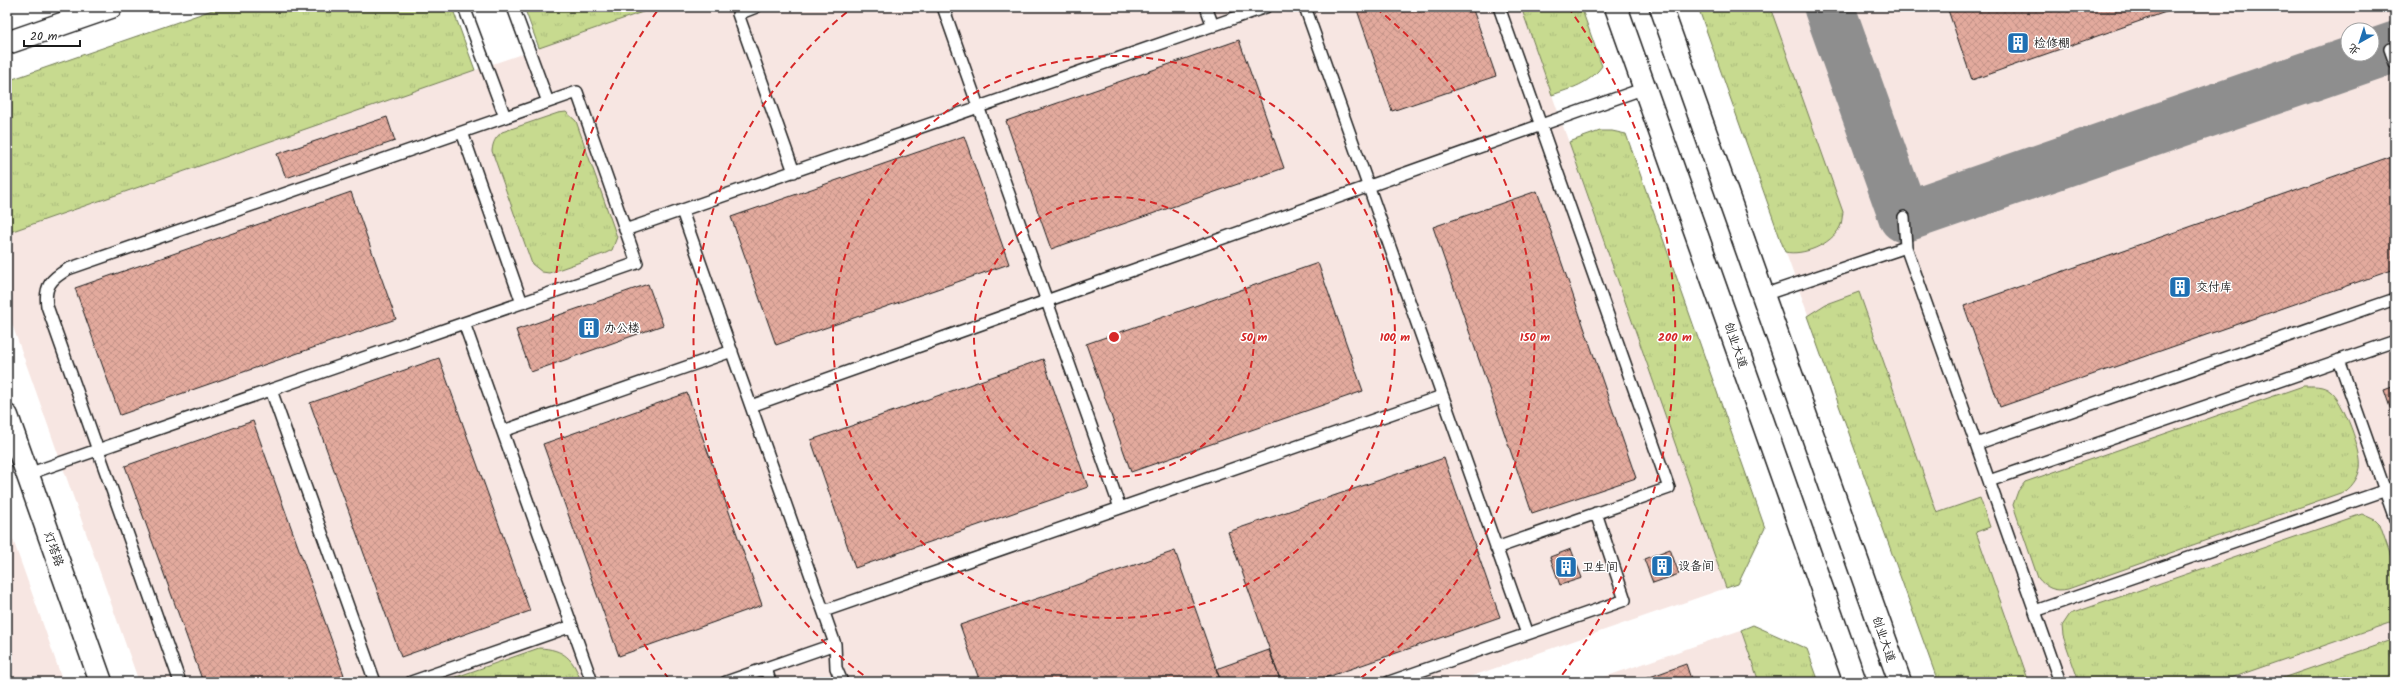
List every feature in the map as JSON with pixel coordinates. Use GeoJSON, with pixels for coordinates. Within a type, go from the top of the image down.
{"type":"FeatureCollection","features":[{"type":"Feature","properties":{"kind":"main road"},"geometry":{"type":"LineString","coordinates":[[7,43],[111,7]]}},
{"type":"Feature","properties":{"kind":"main road","name":"创业大道"},"geometry":{"type":"LineString","coordinates":[[1616,7],[1855,682]]}},
{"type":"Feature","properties":{"kind":"main road","name":"创业大道"},"geometry":{"type":"LineString","coordinates":[[1661,7],[1900,682]]}},
{"type":"Feature","properties":{"kind":"main road","name":"灯塔路"},"geometry":{"type":"LineString","coordinates":[[7,416],[13,452],[28,474],[101,682]]}},
{"type":"Feature","properties":{"kind":"lane"},"geometry":{"type":"LineString","coordinates":[[464,7],[505,117]]}},
{"type":"Feature","properties":{"kind":"lane"},"geometry":{"type":"LineString","coordinates":[[513,7],[548,102]]}},
{"type":"Feature","properties":{"kind":"lane"},"geometry":{"type":"LineString","coordinates":[[756,7],[738,14],[794,172]]}},
{"type":"Feature","properties":{"kind":"lane"},"geometry":{"type":"LineString","coordinates":[[943,7],[1120,508]]}},
{"type":"Feature","properties":{"kind":"lane"},"geometry":{"type":"LineString","coordinates":[[1206,7],[1213,26]]}},
{"type":"Feature","properties":{"kind":"lane"},"geometry":{"type":"LineString","coordinates":[[626,230],[1266,7]]}},
{"type":"Feature","properties":{"kind":"lane"},"geometry":{"type":"LineString","coordinates":[[1305,7],[1527,634]]}},
{"type":"Feature","properties":{"kind":"lane"},"geometry":{"type":"LineString","coordinates":[[1496,548],[1669,488],[1499,7]]}},
{"type":"Feature","properties":{"kind":"lane"},"geometry":{"type":"LineString","coordinates":[[2390,49],[2395,63]]}},
{"type":"Feature","properties":{"kind":"lane"},"geometry":{"type":"LineString","coordinates":[[751,406],[1645,88]]}},
{"type":"Feature","properties":{"kind":"lane"},"geometry":{"type":"LineString","coordinates":[[28,474],[98,450],[464,323],[522,302],[637,263],[577,92],[68,270],[58,275],[50,284],[45,294],[47,306],[98,450],[180,682]]}},
{"type":"Feature","properties":{"kind":"lane"},"geometry":{"type":"LineString","coordinates":[[462,132],[522,302]]}},
{"type":"Feature","properties":{"kind":"lane"},"geometry":{"type":"LineString","coordinates":[[682,211],[835,644],[836,668],[842,682]]}},
{"type":"Feature","properties":{"kind":"lane"},"geometry":{"type":"LineString","coordinates":[[1904,217],[1906,247],[2060,682]]}},
{"type":"Feature","properties":{"kind":"lane"},"geometry":{"type":"LineString","coordinates":[[1763,295],[1906,247]]}},
{"type":"Feature","properties":{"kind":"lane"},"geometry":{"type":"LineString","coordinates":[[1976,444],[2395,299]]}},
{"type":"Feature","properties":{"kind":"lane"},"geometry":{"type":"LineString","coordinates":[[464,323],[592,682]]}},
{"type":"Feature","properties":{"kind":"lane"},"geometry":{"type":"LineString","coordinates":[[1989,481],[2395,341]]}},
{"type":"Feature","properties":{"kind":"lane"},"geometry":{"type":"LineString","coordinates":[[503,431],[732,351]]}},
{"type":"Feature","properties":{"kind":"lane"},"geometry":{"type":"LineString","coordinates":[[2339,360],[2390,488],[2395,518]]}},
{"type":"Feature","properties":{"kind":"lane"},"geometry":{"type":"LineString","coordinates":[[271,390],[375,682]]}},
{"type":"Feature","properties":{"kind":"lane"},"geometry":{"type":"LineString","coordinates":[[824,612],[1442,396]]}},
{"type":"Feature","properties":{"kind":"lane"},"geometry":{"type":"LineString","coordinates":[[2035,611],[2390,488]]}},
{"type":"Feature","properties":{"kind":"lane"},"geometry":{"type":"LineString","coordinates":[[1389,682],[1625,600],[1596,513]]}},
{"type":"Feature","properties":{"kind":"lane"},"geometry":{"type":"LineString","coordinates":[[412,682],[572,626]]}},
{"type":"Feature","properties":{"kind":"lane"},"geometry":{"type":"LineString","coordinates":[[726,682],[835,644]]}},
{"type":"Feature","properties":{"kind":"lane"},"geometry":{"type":"LineString","coordinates":[[766,668],[770,682]]}},
{"type":"Feature","properties":{"kind":"shaded area"},"geometry":{"type":"Polygon","coordinates":[[[657,7],[1521,7],[1726,588],[1455,682],[139,682],[7,310],[7,233],[657,7]]]}},
{"type":"Feature","properties":{"kind":"shaded area"},"geometry":{"type":"Polygon","coordinates":[[[1698,7],[2395,7],[2395,682],[1997,682],[1871,491],[1698,7]]]}},
{"type":"Feature","properties":{"kind":"shaded area"},"geometry":{"type":"Polygon","coordinates":[[[7,523],[44,627],[63,682],[7,682],[7,523]]]}},
{"type":"Feature","properties":{"kind":"shaded area"},"geometry":{"type":"Polygon","coordinates":[[[1741,630],[1759,682],[1590,682],[1741,630]]]}},
{"type":"Feature","properties":{"kind":"green space"},"geometry":{"type":"Polygon","coordinates":[[[221,7],[452,7],[475,70],[7,233],[7,81],[221,7]]]}},
{"type":"Feature","properties":{"kind":"green space"},"geometry":{"type":"Polygon","coordinates":[[[524,7],[657,7],[539,48],[524,7]]]}},
{"type":"Feature","properties":{"kind":"green space"},"geometry":{"type":"Polygon","coordinates":[[[1521,7],[1581,7],[1602,66],[1592,77],[1580,85],[1552,95],[1521,7]]]}},
{"type":"Feature","properties":{"kind":"green space"},"geometry":{"type":"Polygon","coordinates":[[[1698,7],[1770,7],[1843,212],[1841,225],[1836,233],[1816,248],[1808,251],[1792,253],[1785,252],[1698,7]]]}},
{"type":"Feature","properties":{"kind":"green space"},"geometry":{"type":"Polygon","coordinates":[[[566,112],[576,121],[617,237],[612,250],[549,273],[542,272],[532,264],[492,151],[495,140],[502,132],[558,113],[566,112]]]}},
{"type":"Feature","properties":{"kind":"green space"},"geometry":{"type":"Polygon","coordinates":[[[1600,131],[1612,131],[1626,134],[1765,528],[1738,584],[1726,588],[1569,142],[1600,131]]]}},
{"type":"Feature","properties":{"kind":"green space"},"geometry":{"type":"Polygon","coordinates":[[[1859,292],[1937,513],[1980,498],[1990,527],[1976,532],[2029,682],[1938,682],[1807,316],[1826,304],[1859,292]]]}},
{"type":"Feature","properties":{"kind":"green space"},"geometry":{"type":"Polygon","coordinates":[[[2303,386],[2321,387],[2330,391],[2341,405],[2351,427],[2358,451],[2360,468],[2355,481],[2346,491],[2068,589],[2059,590],[2048,587],[2038,578],[2013,505],[2018,491],[2025,482],[2303,386]]]}},
{"type":"Feature","properties":{"kind":"green space"},"geometry":{"type":"Polygon","coordinates":[[[2362,514],[2375,520],[2380,525],[2395,568],[2395,621],[2219,682],[2079,682],[2063,636],[2062,626],[2070,614],[2362,514]]]}},
{"type":"Feature","properties":{"kind":"green space"},"geometry":{"type":"Polygon","coordinates":[[[1753,625],[1807,649],[1819,682],[1759,682],[1741,630],[1753,625]]]}},
{"type":"Feature","properties":{"kind":"green space"},"geometry":{"type":"Polygon","coordinates":[[[2395,639],[2395,682],[2271,682],[2395,639]]]}},
{"type":"Feature","properties":{"kind":"green space"},"geometry":{"type":"Polygon","coordinates":[[[539,648],[555,650],[567,657],[575,667],[581,682],[442,682],[539,648]]]}},
{"type":"Feature","properties":{"kind":"building"},"geometry":{"type":"Polygon","coordinates":[[[1356,7],[1472,7],[1496,76],[1392,111],[1356,7]]]}},
{"type":"Feature","properties":{"kind":"building","name":"检修棚"},"geometry":{"type":"Polygon","coordinates":[[[1947,7],[2180,7],[1972,80],[1947,7]]]}},
{"type":"Feature","properties":{"kind":"building"},"geometry":{"type":"Polygon","coordinates":[[[1239,40],[1284,168],[1051,249],[1006,121],[1239,40]]]}},
{"type":"Feature","properties":{"kind":"building"},"geometry":{"type":"Polygon","coordinates":[[[387,117],[395,141],[286,178],[277,154],[387,117]]]}},
{"type":"Feature","properties":{"kind":"building"},"geometry":{"type":"Polygon","coordinates":[[[964,136],[1009,264],[776,345],[731,217],[964,136]]]}},
{"type":"Feature","properties":{"kind":"building","name":"交付库"},"geometry":{"type":"Polygon","coordinates":[[[2395,155],[2395,269],[2000,407],[1964,306],[2395,155]]]}},
{"type":"Feature","properties":{"kind":"building"},"geometry":{"type":"Polygon","coordinates":[[[1537,191],[1636,478],[1532,513],[1433,227],[1537,191]]]}},
{"type":"Feature","properties":{"kind":"building"},"geometry":{"type":"Polygon","coordinates":[[[351,192],[396,319],[120,415],[75,288],[351,192]]]}},
{"type":"Feature","properties":{"kind":"building"},"geometry":{"type":"Polygon","coordinates":[[[1318,263],[1363,391],[1131,472],[1086,344],[1318,263]]]}},
{"type":"Feature","properties":{"kind":"building","name":"办公楼"},"geometry":{"type":"Polygon","coordinates":[[[648,284],[663,325],[531,372],[516,330],[648,284]]]}},
{"type":"Feature","properties":{"kind":"building"},"geometry":{"type":"Polygon","coordinates":[[[439,358],[530,611],[401,657],[310,403],[439,358]]]}},
{"type":"Feature","properties":{"kind":"building"},"geometry":{"type":"Polygon","coordinates":[[[1043,359],[1088,487],[855,568],[811,440],[1043,359]]]}},
{"type":"Feature","properties":{"kind":"building"},"geometry":{"type":"Polygon","coordinates":[[[2395,386],[2395,422],[2384,390],[2395,386]]]}},
{"type":"Feature","properties":{"kind":"building"},"geometry":{"type":"Polygon","coordinates":[[[687,393],[762,605],[619,656],[543,444],[687,393]]]}},
{"type":"Feature","properties":{"kind":"building"},"geometry":{"type":"Polygon","coordinates":[[[253,421],[344,675],[324,682],[203,682],[125,466],[253,421]]]}},
{"type":"Feature","properties":{"kind":"building"},"geometry":{"type":"Polygon","coordinates":[[[1444,458],[1500,617],[1313,682],[1281,682],[1228,532],[1444,458]]]}},
{"type":"Feature","properties":{"kind":"building","name":"卫生间"},"geometry":{"type":"Polygon","coordinates":[[[1571,549],[1582,578],[1560,585],[1550,557],[1571,549]]]}},
{"type":"Feature","properties":{"kind":"building","name":"设备间"},"geometry":{"type":"Polygon","coordinates":[[[1670,549],[1679,574],[1653,583],[1644,559],[1670,549]]]}},
{"type":"Feature","properties":{"kind":"building"},"geometry":{"type":"Polygon","coordinates":[[[1175,551],[1221,682],[980,682],[960,625],[1175,551]]]}},
{"type":"Feature","properties":{"kind":"building"},"geometry":{"type":"Polygon","coordinates":[[[1269,650],[1281,682],[1221,682],[1216,669],[1269,650]]]}},
{"type":"Feature","properties":{"kind":"building"},"geometry":{"type":"Polygon","coordinates":[[[1686,664],[1692,682],[1636,682],[1686,664]]]}},
{"type":"Feature","properties":{"kind":"taxiway"},"geometry":{"type":"LineString","coordinates":[[1829,7],[1904,217],[2395,47]]}},
{"type":"Feature","properties":{"kind":"place","name":"检修棚"},"geometry":{"type":"Point","coordinates":[2018,43]}},
{"type":"Feature","properties":{"kind":"place","name":"交付库"},"geometry":{"type":"Point","coordinates":[2180,287]}},
{"type":"Feature","properties":{"kind":"place","name":"办公楼"},"geometry":{"type":"Point","coordinates":[589,328]}},
{"type":"Feature","properties":{"kind":"place","name":"设备间"},"geometry":{"type":"Point","coordinates":[1662,566]}},
{"type":"Feature","properties":{"kind":"place","name":"卫生间"},"geometry":{"type":"Point","coordinates":[1566,567]}}]}
